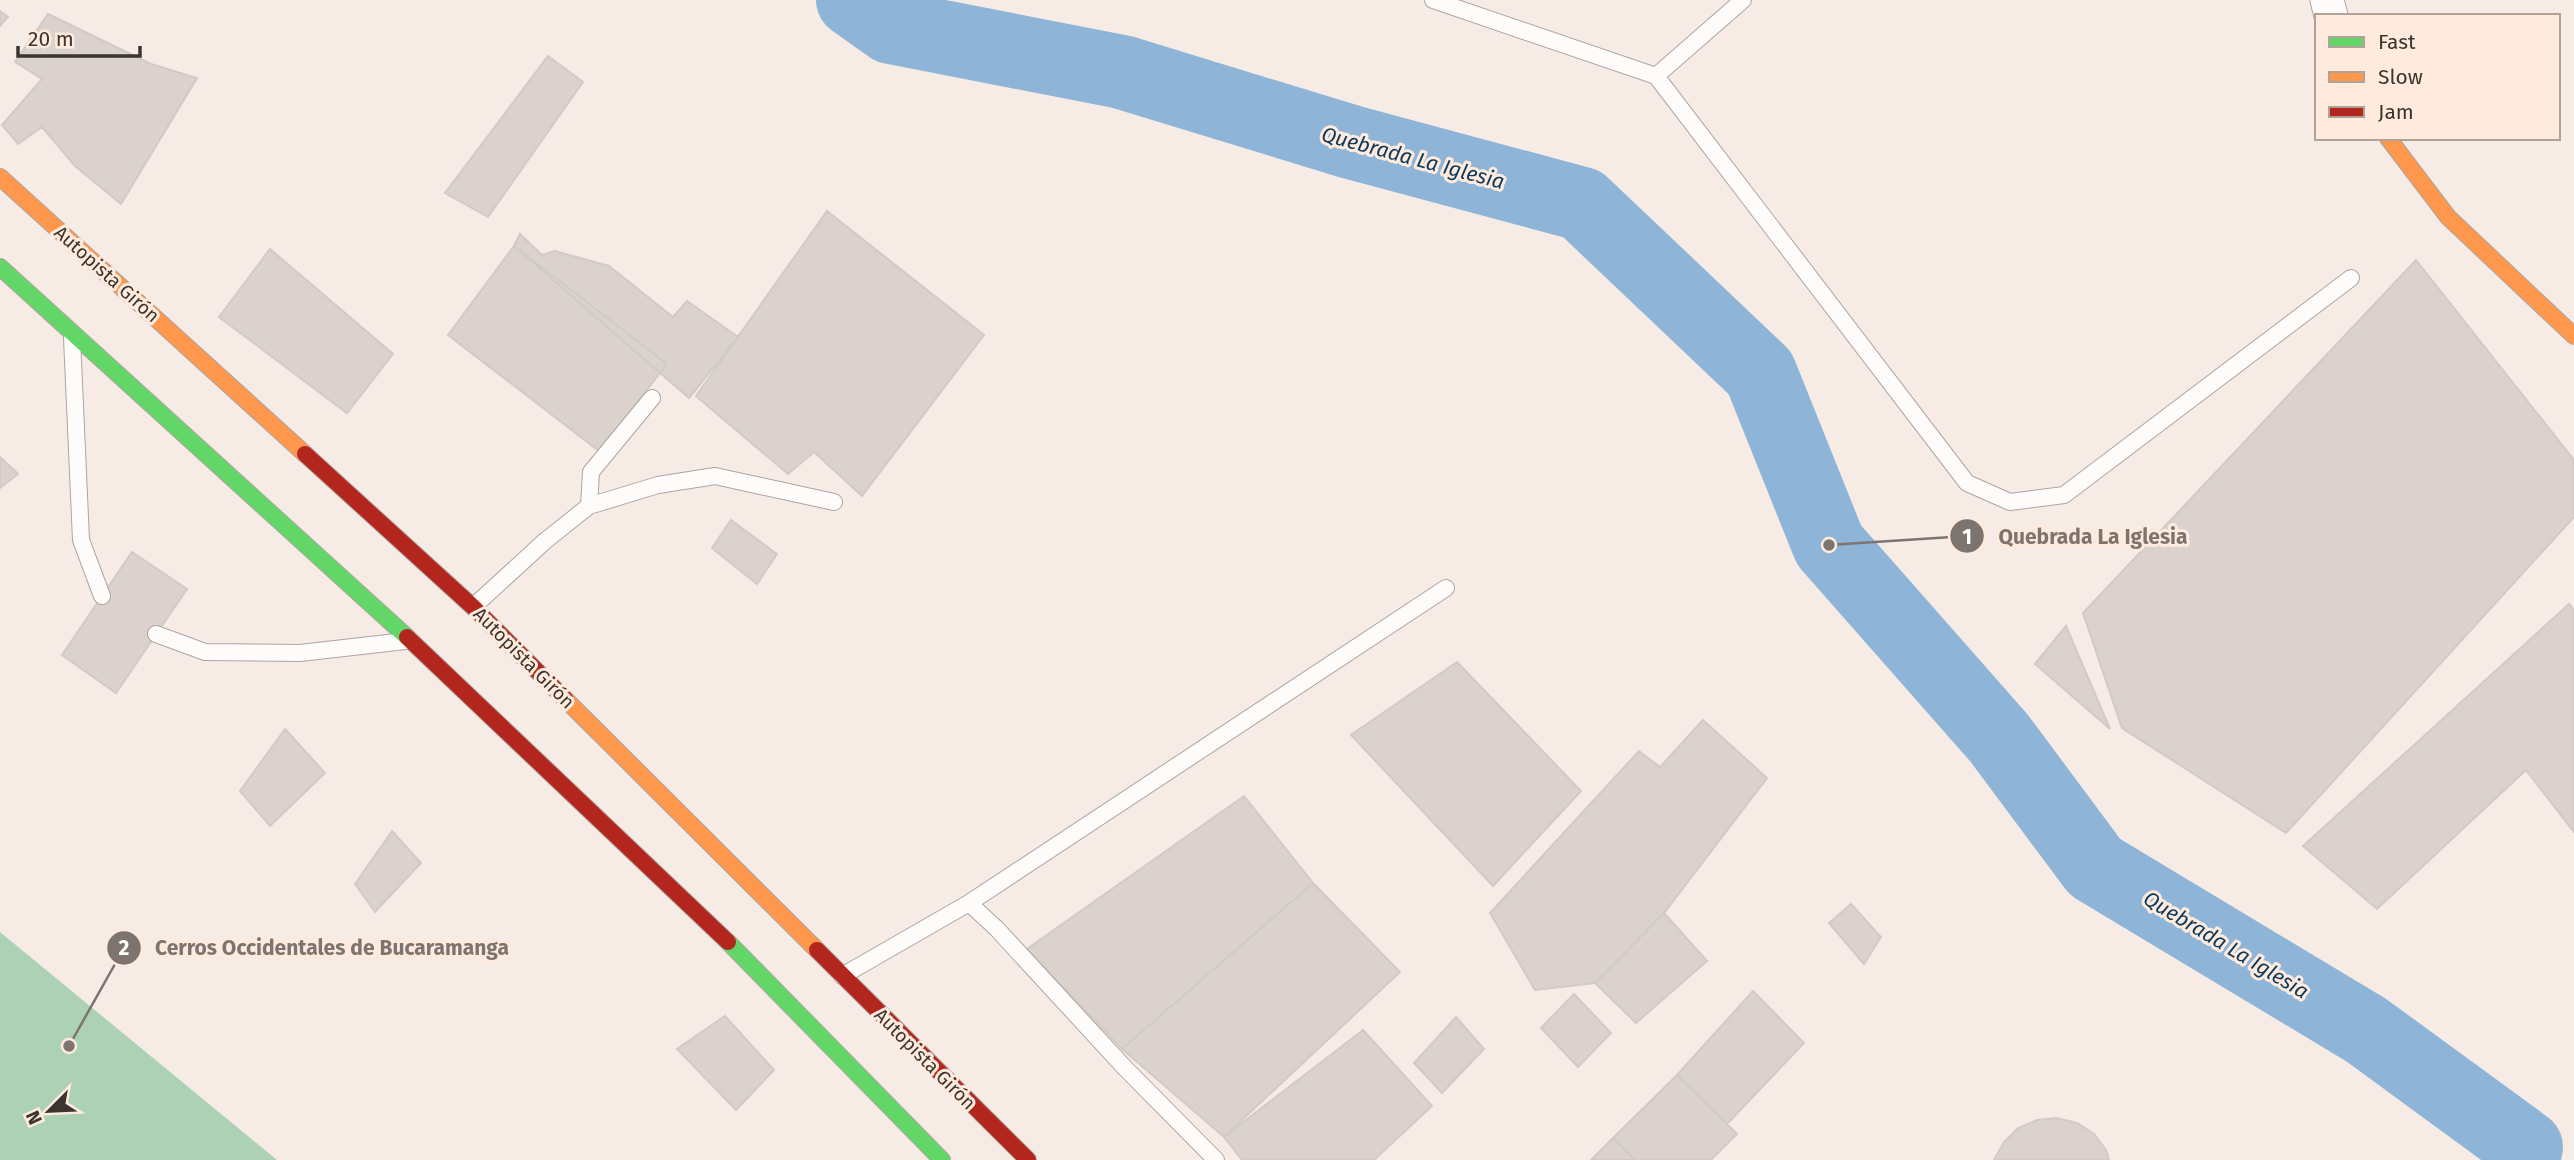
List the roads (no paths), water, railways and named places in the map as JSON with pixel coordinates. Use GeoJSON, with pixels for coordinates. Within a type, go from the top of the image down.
{"type":"FeatureCollection","features":[{"type":"Feature","properties":{"kind":"main road"},"geometry":{"type":"LineString","coordinates":[[2390,140],[2448,217],[2574,337]]}},
{"type":"Feature","properties":{"kind":"main road","name":"Autopista Girón"},"geometry":{"type":"LineString","coordinates":[[0,177],[473,607],[1028,1160]]}},
{"type":"Feature","properties":{"kind":"main road"},"geometry":{"type":"LineString","coordinates":[[0,267],[410,640],[726,940],[942,1160]]}},
{"type":"Feature","properties":{"kind":"lane"},"geometry":{"type":"LineString","coordinates":[[1433,0],[1656,76],[1967,483],[2010,502],[2064,495],[2351,278]]}},
{"type":"Feature","properties":{"kind":"lane"},"geometry":{"type":"LineString","coordinates":[[1656,76],[1743,0]]}},
{"type":"Feature","properties":{"kind":"lane"},"geometry":{"type":"LineString","coordinates":[[72,332],[81,540],[102,596]]}},
{"type":"Feature","properties":{"kind":"lane"},"geometry":{"type":"LineString","coordinates":[[589,506],[591,472],[652,398]]}},
{"type":"Feature","properties":{"kind":"lane"},"geometry":{"type":"LineString","coordinates":[[473,607],[545,541],[589,506],[658,485],[715,475],[834,502]]}},
{"type":"Feature","properties":{"kind":"lane"},"geometry":{"type":"LineString","coordinates":[[841,976],[969,903],[1446,587]]}},
{"type":"Feature","properties":{"kind":"lane"},"geometry":{"type":"LineString","coordinates":[[156,634],[205,652],[300,653],[410,640]]}},
{"type":"Feature","properties":{"kind":"lane"},"geometry":{"type":"LineString","coordinates":[[969,903],[997,929],[1124,1067],[1216,1160]]}},
{"type":"Feature","properties":{"kind":"waterway","name":"Quebrada La Iglesia"},"geometry":{"type":"LineString","coordinates":[[853,0],[891,27],[1122,72],[1351,142],[1582,204],[1760,373],[1829,545],[1999,738],[2095,867],[2366,1030],[2526,1147],[2523,1160]]}},
{"type":"Feature","properties":{"kind":"place","name":"Quebrada La Iglesia"},"geometry":{"type":"Point","coordinates":[1829,545]}},
{"type":"Feature","properties":{"kind":"place","name":"Cerros Occidentales de Bucaramanga"},"geometry":{"type":"Point","coordinates":[69,1046]}}]}
